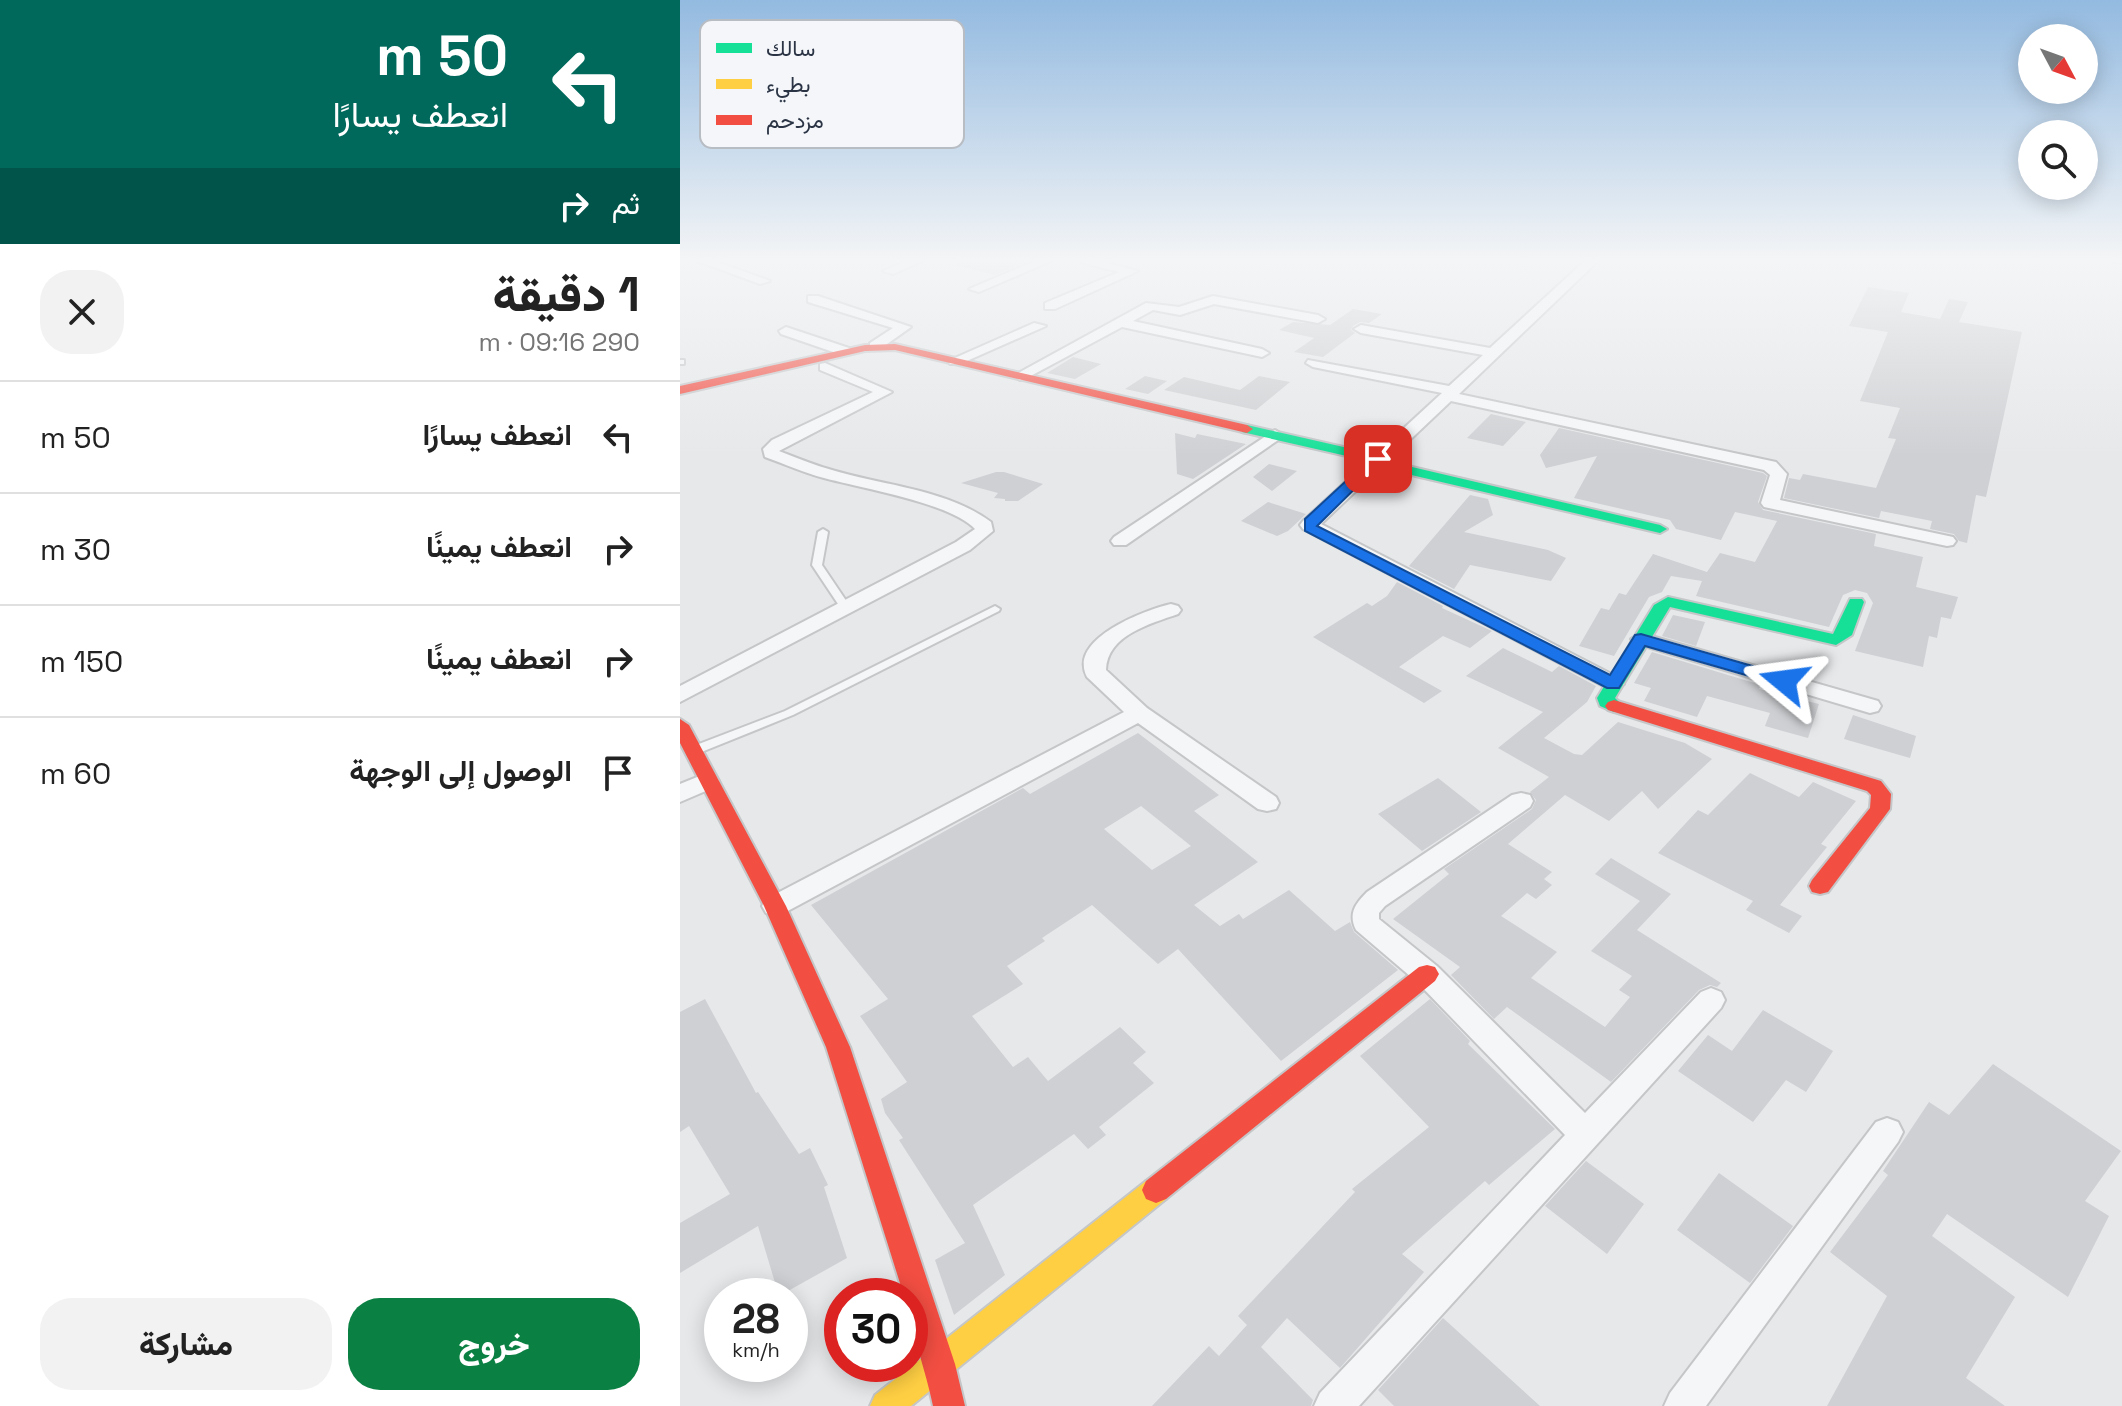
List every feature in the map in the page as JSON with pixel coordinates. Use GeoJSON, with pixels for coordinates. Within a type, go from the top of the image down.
{"type":"FeatureCollection","features":[{"type":"Feature","properties":{"kind":"street"},"geometry":{"type":"LineString","coordinates":[[875,346],[904,327],[896,325]]}},
{"type":"Feature","properties":{"kind":"street"},"geometry":{"type":"LineString","coordinates":[[1020,376],[1113,325]]}},
{"type":"Feature","properties":{"kind":"street"},"geometry":{"type":"LineString","coordinates":[[1130,325],[1262,353]]}},
{"type":"Feature","properties":{"kind":"street"},"geometry":{"type":"LineString","coordinates":[[1524,325],[1310,522],[1310,528],[1613,684]]}},
{"type":"Feature","properties":{"kind":"street"},"geometry":{"type":"LineString","coordinates":[[955,361],[1039,326]]}},
{"type":"Feature","properties":{"kind":"street"},"geometry":{"type":"LineString","coordinates":[[1361,329],[1494,353]]}},
{"type":"Feature","properties":{"kind":"street"},"geometry":{"type":"LineString","coordinates":[[786,331],[847,352]]}},
{"type":"Feature","properties":{"kind":"street"},"geometry":{"type":"LineString","coordinates":[[680,390],[875,346],[895,347],[1378,459],[1390,466],[1660,529]]}},
{"type":"Feature","properties":{"kind":"street"},"geometry":{"type":"LineString","coordinates":[[1313,363],[1770,466],[1779,474],[1770,503],[1947,541]]}},
{"type":"Feature","properties":{"kind":"street"},"geometry":{"type":"LineString","coordinates":[[680,695],[978,537],[985,526],[974,518],[916,495],[827,474],[771,454],[771,449],[778,443],[885,392],[825,367]]}},
{"type":"Feature","properties":{"kind":"street"},"geometry":{"type":"LineString","coordinates":[[1120,541],[1275,435]]}},
{"type":"Feature","properties":{"kind":"street"},"geometry":{"type":"LineString","coordinates":[[1820,886],[1880,809],[1881,794],[1874,786],[1613,706],[1606,698],[1662,605],[1674,602],[1836,640],[1844,635],[1856,602]]}},
{"type":"Feature","properties":{"kind":"street"},"geometry":{"type":"LineString","coordinates":[[1171,610],[1115,636],[1098,654],[1093,664],[1095,672],[1139,713],[1267,803]]}},
{"type":"Feature","properties":{"kind":"street"},"geometry":{"type":"LineString","coordinates":[[1641,639],[1870,706]]}},
{"type":"Feature","properties":{"kind":"street"},"geometry":{"type":"LineString","coordinates":[[775,906],[1139,713]]}},
{"type":"Feature","properties":{"kind":"street"},"geometry":{"type":"LineString","coordinates":[[680,725],[775,906],[838,1047],[940,1364],[949,1406]]}},
{"type":"Feature","properties":{"kind":"street"},"geometry":{"type":"LineString","coordinates":[[680,794],[707,781]]}},
{"type":"Feature","properties":{"kind":"street"},"geometry":{"type":"LineString","coordinates":[[1521,801],[1376,899],[1366,910],[1366,923],[1427,974],[1586,1135]]}},
{"type":"Feature","properties":{"kind":"street"},"geometry":{"type":"LineString","coordinates":[[886,1406],[1427,974]]}},
{"type":"Feature","properties":{"kind":"street"},"geometry":{"type":"LineString","coordinates":[[1333,1406],[1711,1000]]}},
{"type":"Feature","properties":{"kind":"street"},"geometry":{"type":"LineString","coordinates":[[1683,1406],[1887,1132]]}},
{"type":"Feature","properties":{"kind":"lane"},"geometry":{"type":"LineString","coordinates":[[823,532],[817,565],[846,608]]}},
{"type":"Feature","properties":{"kind":"lane"},"geometry":{"type":"LineString","coordinates":[[693,751],[789,713],[995,609]]}},
{"type":"Feature","properties":{"kind":"building"},"geometry":{"type":"Polygon","coordinates":[[[1288,325],[1355,325],[1351,330],[1355,333],[1323,357],[1294,352],[1314,338],[1279,330],[1288,325]]]}},
{"type":"Feature","properties":{"kind":"building"},"geometry":{"type":"Polygon","coordinates":[[[1975,325],[2022,332],[1986,497],[1976,495],[1967,543],[1959,541],[1954,534],[1930,529],[1932,521],[1881,511],[1879,518],[1784,498],[1789,478],[1800,480],[1803,474],[1876,488],[1896,439],[1888,438],[1900,408],[1860,401],[1888,332],[1849,326],[1975,325]]]}},
{"type":"Feature","properties":{"kind":"building"},"geometry":{"type":"Polygon","coordinates":[[[1073,357],[1101,364],[1075,379],[1047,373],[1073,357]]]}},
{"type":"Feature","properties":{"kind":"building"},"geometry":{"type":"Polygon","coordinates":[[[1145,376],[1167,381],[1148,394],[1125,389],[1145,376]]]}},
{"type":"Feature","properties":{"kind":"building"},"geometry":{"type":"Polygon","coordinates":[[[1259,376],[1290,382],[1256,410],[1164,390],[1184,377],[1240,390],[1259,376]]]}},
{"type":"Feature","properties":{"kind":"building"},"geometry":{"type":"Polygon","coordinates":[[[1491,414],[1526,422],[1503,446],[1467,438],[1491,414]]]}},
{"type":"Feature","properties":{"kind":"building"},"geometry":{"type":"Polygon","coordinates":[[[1559,428],[1763,473],[1767,476],[1758,502],[1763,510],[1876,534],[1874,546],[1923,557],[1916,587],[1958,597],[1951,619],[1941,617],[1937,638],[1929,636],[1923,667],[1855,651],[1873,603],[1867,593],[1855,590],[1843,595],[1829,627],[1696,596],[1702,581],[1671,576],[1662,592],[1649,597],[1614,656],[1579,646],[1601,608],[1609,610],[1619,593],[1626,595],[1653,554],[1707,572],[1720,553],[1755,562],[1777,521],[1735,512],[1721,540],[1676,529],[1670,520],[1574,498],[1597,456],[1546,468],[1540,455],[1559,428]]]}},
{"type":"Feature","properties":{"kind":"building"},"geometry":{"type":"Polygon","coordinates":[[[1175,433],[1246,444],[1193,479],[1177,474],[1175,433]]]}},
{"type":"Feature","properties":{"kind":"building"},"geometry":{"type":"Polygon","coordinates":[[[1269,464],[1297,471],[1272,491],[1253,477],[1269,464]]]}},
{"type":"Feature","properties":{"kind":"building"},"geometry":{"type":"Polygon","coordinates":[[[996,472],[1043,484],[1018,501],[1005,501],[994,498],[998,493],[961,483],[996,472]]]}},
{"type":"Feature","properties":{"kind":"building"},"geometry":{"type":"Polygon","coordinates":[[[1470,495],[1488,499],[1493,515],[1464,532],[1548,550],[1566,558],[1551,581],[1470,565],[1454,589],[1409,566],[1470,495]]]}},
{"type":"Feature","properties":{"kind":"building"},"geometry":{"type":"Polygon","coordinates":[[[1268,502],[1306,514],[1288,531],[1277,536],[1241,521],[1268,502]]]}},
{"type":"Feature","properties":{"kind":"building"},"geometry":{"type":"Polygon","coordinates":[[[1397,582],[1442,608],[1492,631],[1470,648],[1443,636],[1399,667],[1442,691],[1424,703],[1313,637],[1367,603],[1372,606],[1387,596],[1397,582]]]}},
{"type":"Feature","properties":{"kind":"building"},"geometry":{"type":"Polygon","coordinates":[[[1673,615],[1705,622],[1696,646],[1662,636],[1673,615]]]}},
{"type":"Feature","properties":{"kind":"building"},"geometry":{"type":"Polygon","coordinates":[[[1503,648],[1552,672],[1559,666],[1596,686],[1587,702],[1544,738],[1574,754],[1582,755],[1618,722],[1685,743],[1712,759],[1658,809],[1642,791],[1609,821],[1565,795],[1508,844],[1552,872],[1544,879],[1552,885],[1536,899],[1527,893],[1501,916],[1557,952],[1531,978],[1605,1027],[1630,997],[1619,990],[1632,976],[1591,951],[1640,901],[1595,874],[1611,858],[1671,894],[1637,930],[1721,983],[1717,987],[1710,985],[1699,990],[1611,1082],[1507,1007],[1494,1019],[1451,975],[1460,967],[1393,919],[1449,874],[1444,869],[1532,809],[1536,800],[1530,792],[1549,777],[1498,748],[1543,712],[1466,676],[1503,648]]]}},
{"type":"Feature","properties":{"kind":"building"},"geometry":{"type":"Polygon","coordinates":[[[1652,652],[1761,685],[1759,689],[1819,704],[1808,738],[1765,726],[1770,713],[1707,696],[1697,717],[1644,701],[1651,688],[1634,683],[1652,652]]]}},
{"type":"Feature","properties":{"kind":"building"},"geometry":{"type":"Polygon","coordinates":[[[1853,715],[1916,736],[1910,758],[1844,739],[1853,715]]]}},
{"type":"Feature","properties":{"kind":"building"},"geometry":{"type":"Polygon","coordinates":[[[1138,733],[1219,795],[1194,811],[1258,862],[1194,905],[1220,926],[1239,914],[1243,919],[1289,890],[1335,931],[1350,922],[1354,932],[1398,970],[1281,1061],[1178,949],[1158,964],[1092,905],[1042,938],[1045,941],[1007,966],[1023,984],[972,1016],[1013,1067],[1028,1057],[1048,1081],[1120,1027],[1146,1052],[1133,1063],[1154,1083],[1099,1127],[1106,1135],[1088,1149],[1074,1134],[973,1205],[1005,1275],[954,1315],[935,1260],[965,1243],[885,1113],[881,1099],[907,1082],[860,1016],[888,999],[811,905],[1023,788],[1030,794],[1138,733]],[[1141,806],[1104,829],[1152,870],[1191,846],[1141,806]]]}},
{"type":"Feature","properties":{"kind":"building"},"geometry":{"type":"Polygon","coordinates":[[[1750,773],[1799,797],[1813,782],[1856,801],[1821,844],[1827,847],[1780,905],[1802,916],[1789,933],[1746,910],[1753,901],[1658,853],[1698,810],[1708,815],[1750,773]]]}},
{"type":"Feature","properties":{"kind":"building"},"geometry":{"type":"Polygon","coordinates":[[[1438,778],[1481,812],[1422,851],[1378,814],[1438,778]]]}},
{"type":"Feature","properties":{"kind":"building"},"geometry":{"type":"Polygon","coordinates":[[[705,999],[756,1093],[799,1154],[810,1148],[828,1185],[824,1187],[847,1258],[808,1280],[774,1278],[758,1226],[680,1273],[680,1223],[730,1194],[689,1126],[680,1132],[680,1012],[705,999]]]}},
{"type":"Feature","properties":{"kind":"building"},"geometry":{"type":"Polygon","coordinates":[[[1430,999],[1470,1041],[1468,1044],[1555,1129],[1489,1185],[1485,1181],[1402,1254],[1424,1272],[1340,1368],[1287,1318],[1261,1347],[1313,1400],[1311,1406],[1152,1406],[1209,1346],[1219,1356],[1247,1325],[1238,1316],[1355,1192],[1352,1189],[1429,1127],[1360,1056],[1430,999]]]}},
{"type":"Feature","properties":{"kind":"building"},"geometry":{"type":"Polygon","coordinates":[[[1763,1010],[1833,1051],[1806,1092],[1786,1080],[1753,1122],[1678,1071],[1708,1035],[1732,1051],[1763,1010]]]}},
{"type":"Feature","properties":{"kind":"building"},"geometry":{"type":"Polygon","coordinates":[[[1993,1064],[2121,1151],[2085,1201],[2109,1216],[2068,1297],[1947,1214],[1932,1236],[2015,1297],[1966,1378],[2005,1406],[1827,1406],[1887,1296],[1830,1252],[1888,1175],[1883,1171],[1929,1102],[1949,1115],[1993,1064]]]}},
{"type":"Feature","properties":{"kind":"building"},"geometry":{"type":"Polygon","coordinates":[[[1586,1161],[1644,1204],[1607,1254],[1545,1206],[1586,1161]]]}},
{"type":"Feature","properties":{"kind":"building"},"geometry":{"type":"Polygon","coordinates":[[[1719,1173],[1793,1226],[1750,1283],[1677,1230],[1719,1173]]]}},
{"type":"Feature","properties":{"kind":"building"},"geometry":{"type":"Polygon","coordinates":[[[1443,1318],[1540,1406],[1394,1406],[1378,1390],[1443,1318]]]}},
{"type":"Feature","properties":{"kind":"traffic: fast"},"geometry":{"type":"LineString","coordinates":[[1247,429],[1660,529]]}},
{"type":"Feature","properties":{"kind":"traffic: fast"},"geometry":{"type":"LineString","coordinates":[[1614,706],[1606,702],[1606,698],[1662,605],[1668,602],[1836,640],[1844,635],[1856,602]]}},
{"type":"Feature","properties":{"kind":"traffic: slow"},"geometry":{"type":"LineString","coordinates":[[886,1406],[1156,1190]]}},
{"type":"Feature","properties":{"kind":"traffic: jam"},"geometry":{"type":"LineString","coordinates":[[680,390],[865,348],[895,347],[1247,429]]}},
{"type":"Feature","properties":{"kind":"traffic: jam"},"geometry":{"type":"LineString","coordinates":[[1614,706],[1874,786],[1881,794],[1880,809],[1820,886]]}},
{"type":"Feature","properties":{"kind":"traffic: jam"},"geometry":{"type":"LineString","coordinates":[[680,725],[775,906],[838,1047],[940,1364],[949,1406]]}},
{"type":"Feature","properties":{"kind":"traffic: jam"},"geometry":{"type":"LineString","coordinates":[[1156,1190],[1427,974]]}},
{"type":"Feature","properties":{"kind":"route"},"geometry":{"type":"LineString","coordinates":[[1378,459],[1310,522],[1310,528],[1613,684],[1641,639],[1784,681]]}}]}
